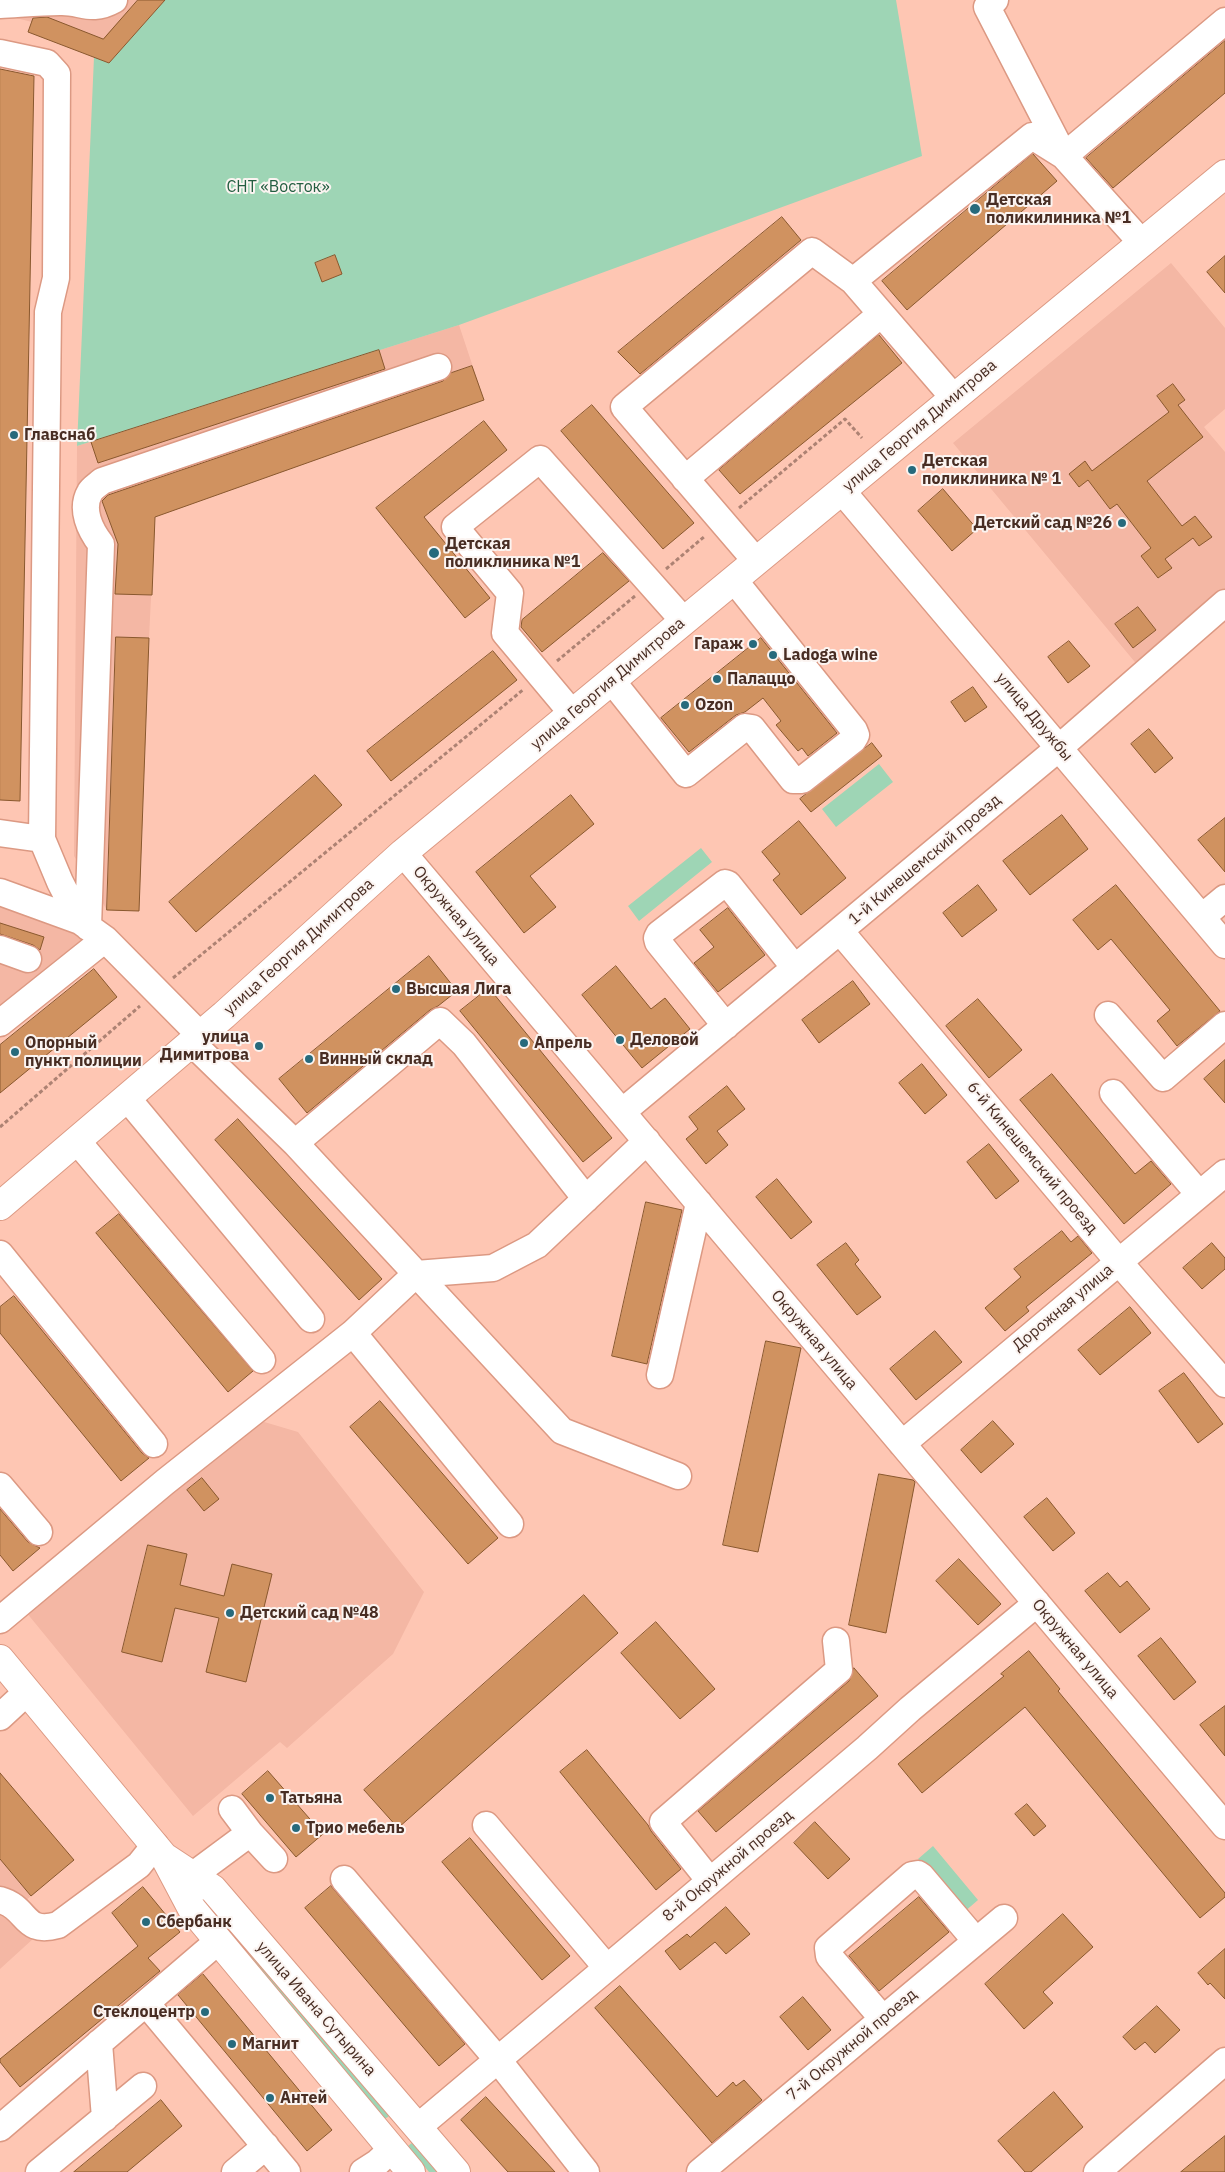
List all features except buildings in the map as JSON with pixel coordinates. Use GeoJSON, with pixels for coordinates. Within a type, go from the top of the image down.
{"type":"FeatureCollection","features":[{"type":"Feature","properties":{"kind":"main road","name":"улица Георгия Димитрова"},"geometry":{"type":"LineString","coordinates":[[0,1206],[224,1015],[403,853],[1225,174]]}},
{"type":"Feature","properties":{"kind":"main road","name":"улица Ивана Сутырина"},"geometry":{"type":"LineString","coordinates":[[0,1659],[160,1851],[192,1909],[411,2172]]}},
{"type":"Feature","properties":{"kind":"main road","name":"улица Ивана Сутырина"},"geometry":{"type":"LineString","coordinates":[[160,1851],[192,1876],[213,1889],[456,2172]]}},
{"type":"Feature","properties":{"kind":"main road"},"geometry":{"type":"LineString","coordinates":[[392,2149],[418,2127]]}},
{"type":"Feature","properties":{"kind":"street"},"geometry":{"type":"LineString","coordinates":[[0,5],[73,2],[104,6],[114,0]]}},
{"type":"Feature","properties":{"kind":"street"},"geometry":{"type":"LineString","coordinates":[[995,0],[987,7],[1064,156],[1142,243]]}},
{"type":"Feature","properties":{"kind":"street"},"geometry":{"type":"LineString","coordinates":[[1064,156],[1225,21]]}},
{"type":"Feature","properties":{"kind":"street"},"geometry":{"type":"LineString","coordinates":[[0,53],[47,63],[56,74],[56,278],[48,312],[42,839],[60,882],[91,929],[157,991],[195,1038],[562,1431],[678,1476]]}},
{"type":"Feature","properties":{"kind":"street"},"geometry":{"type":"LineString","coordinates":[[852,281],[1032,136],[1064,156]]}},
{"type":"Feature","properties":{"kind":"street"},"geometry":{"type":"LineString","coordinates":[[756,562],[624,407],[812,251],[852,281],[954,398]]}},
{"type":"Feature","properties":{"kind":"street"},"geometry":{"type":"LineString","coordinates":[[685,479],[881,314]]}},
{"type":"Feature","properties":{"kind":"street"},"geometry":{"type":"LineString","coordinates":[[0,1023],[91,929],[101,544],[93,533],[86,511],[90,491],[102,481],[438,366]]}},
{"type":"Feature","properties":{"kind":"street"},"geometry":{"type":"LineString","coordinates":[[572,713],[505,633],[510,593],[455,528],[540,459],[684,622]]}},
{"type":"Feature","properties":{"kind":"street","name":"улица Дружбы"},"geometry":{"type":"LineString","coordinates":[[842,491],[1060,747],[1225,945]]}},
{"type":"Feature","properties":{"kind":"street"},"geometry":{"type":"LineString","coordinates":[[612,681],[686,774],[745,727],[752,728],[793,780],[797,782],[853,740],[856,735],[854,730],[734,580]]}},
{"type":"Feature","properties":{"kind":"street","name":"1-й Кинешемский проезд"},"geometry":{"type":"LineString","coordinates":[[622,1112],[1060,747],[1225,603]]}},
{"type":"Feature","properties":{"kind":"street"},"geometry":{"type":"LineString","coordinates":[[0,833],[42,839]]}},
{"type":"Feature","properties":{"kind":"street","name":"Окружная улица"},"geometry":{"type":"LineString","coordinates":[[403,853],[1225,1826]]}},
{"type":"Feature","properties":{"kind":"street"},"geometry":{"type":"LineString","coordinates":[[726,1026],[658,942],[659,934],[725,883],[728,884],[796,968]]}},
{"type":"Feature","properties":{"kind":"street"},"geometry":{"type":"LineString","coordinates":[[0,892],[91,929]]}},
{"type":"Feature","properties":{"kind":"street"},"geometry":{"type":"LineString","coordinates":[[1202,917],[1225,898]]}},
{"type":"Feature","properties":{"kind":"street","name":"6-й Кинешемский проезд"},"geometry":{"type":"LineString","coordinates":[[840,931],[1118,1261],[1225,1384]]}},
{"type":"Feature","properties":{"kind":"street"},"geometry":{"type":"LineString","coordinates":[[0,949],[28,959]]}},
{"type":"Feature","properties":{"kind":"street"},"geometry":{"type":"LineString","coordinates":[[1108,1015],[1163,1078],[1225,1025]]}},
{"type":"Feature","properties":{"kind":"street"},"geometry":{"type":"LineString","coordinates":[[295,1143],[440,1021],[464,1044],[586,1199]]}},
{"type":"Feature","properties":{"kind":"street"},"geometry":{"type":"LineString","coordinates":[[1113,1093],[1199,1194]]}},
{"type":"Feature","properties":{"kind":"street"},"geometry":{"type":"LineString","coordinates":[[127,1098],[311,1319]]}},
{"type":"Feature","properties":{"kind":"street"},"geometry":{"type":"LineString","coordinates":[[77,1141],[262,1360]]}},
{"type":"Feature","properties":{"kind":"street"},"geometry":{"type":"LineString","coordinates":[[0,1620],[165,1482],[353,1333],[416,1274],[493,1268],[537,1246],[647,1141]]}},
{"type":"Feature","properties":{"kind":"street","name":"Дорожная улица"},"geometry":{"type":"LineString","coordinates":[[902,1444],[1225,1173]]}},
{"type":"Feature","properties":{"kind":"street"},"geometry":{"type":"LineString","coordinates":[[660,1374],[699,1203]]}},
{"type":"Feature","properties":{"kind":"street"},"geometry":{"type":"LineString","coordinates":[[0,1254],[154,1444]]}},
{"type":"Feature","properties":{"kind":"street"},"geometry":{"type":"LineString","coordinates":[[353,1333],[510,1524]]}},
{"type":"Feature","properties":{"kind":"street"},"geometry":{"type":"LineString","coordinates":[[0,1486],[39,1532]]}},
{"type":"Feature","properties":{"kind":"street","name":"8-й Окружной проезд"},"geometry":{"type":"LineString","coordinates":[[418,2127],[710,1881],[910,1708],[1037,1603]]}},
{"type":"Feature","properties":{"kind":"street"},"geometry":{"type":"LineString","coordinates":[[710,1881],[663,1822],[839,1670],[836,1641]]}},
{"type":"Feature","properties":{"kind":"street"},"geometry":{"type":"LineString","coordinates":[[0,1717],[27,1692]]}},
{"type":"Feature","properties":{"kind":"street"},"geometry":{"type":"LineString","coordinates":[[232,1809],[250,1833],[274,1859]]}},
{"type":"Feature","properties":{"kind":"street"},"geometry":{"type":"LineString","coordinates":[[486,1825],[607,1968]]}},
{"type":"Feature","properties":{"kind":"street"},"geometry":{"type":"LineString","coordinates":[[192,1876],[250,1833]]}},
{"type":"Feature","properties":{"kind":"street"},"geometry":{"type":"LineString","coordinates":[[0,1900],[14,1906],[31,1925],[46,1928],[58,1925],[160,1851]]}},
{"type":"Feature","properties":{"kind":"street"},"geometry":{"type":"LineString","coordinates":[[883,2019],[829,1956],[828,1948],[830,1944],[912,1875],[918,1874],[921,1876],[976,1941]]}},
{"type":"Feature","properties":{"kind":"street"},"geometry":{"type":"LineString","coordinates":[[344,1879],[498,2060],[586,2172]]}},
{"type":"Feature","properties":{"kind":"street","name":"7-й Окружной проезд"},"geometry":{"type":"LineString","coordinates":[[700,2172],[1004,1918]]}},
{"type":"Feature","properties":{"kind":"street"},"geometry":{"type":"LineString","coordinates":[[0,2128],[209,1949],[217,1939]]}},
{"type":"Feature","properties":{"kind":"street"},"geometry":{"type":"LineString","coordinates":[[146,2003],[288,2172]]}},
{"type":"Feature","properties":{"kind":"street"},"geometry":{"type":"LineString","coordinates":[[99,2043],[105,2118]]}},
{"type":"Feature","properties":{"kind":"street"},"geometry":{"type":"LineString","coordinates":[[1097,2172],[1225,2061]]}},
{"type":"Feature","properties":{"kind":"street"},"geometry":{"type":"LineString","coordinates":[[39,2172],[143,2086]]}},
{"type":"Feature","properties":{"kind":"street"},"geometry":{"type":"LineString","coordinates":[[235,2172],[266,2146]]}},
{"type":"Feature","properties":{"kind":"street"},"geometry":{"type":"LineString","coordinates":[[363,2172],[377,2163],[392,2149]]}},
{"type":"Feature","properties":{"kind":"path"},"geometry":{"type":"LineString","coordinates":[[0,1127],[157,991],[541,676],[845,419],[862,438]]}},
{"type":"Feature","properties":{"kind":"shaded area"},"geometry":{"type":"Polygon","coordinates":[[[0,0],[165,0],[109,63],[32,22],[0,14],[0,0]]]}},
{"type":"Feature","properties":{"kind":"shaded area","name":"Детский сад №26"},"geometry":{"type":"Polygon","coordinates":[[[1171,263],[1225,328],[1225,409],[1204,427],[1225,452],[1225,593],[1139,667],[953,443],[1171,263]]]}},
{"type":"Feature","properties":{"kind":"shaded area"},"geometry":{"type":"Polygon","coordinates":[[[459,325],[484,400],[155,517],[139,911],[107,910],[74,856],[77,446],[459,325]]]}},
{"type":"Feature","properties":{"kind":"shaded area"},"geometry":{"type":"Polygon","coordinates":[[[0,906],[88,937],[0,1008],[0,906]]]}},
{"type":"Feature","properties":{"kind":"shaded area"},"geometry":{"type":"Polygon","coordinates":[[[261,1421],[298,1432],[424,1592],[393,1654],[287,1748],[280,1742],[193,1816],[26,1612],[261,1421]]]}},
{"type":"Feature","properties":{"kind":"shaded area"},"geometry":{"type":"Polygon","coordinates":[[[0,1859],[31,1896],[22,1904],[45,1928],[0,1969],[0,1859]]]}},
{"type":"Feature","properties":{"kind":"green space","name":"СНТ «Восток»"},"geometry":{"type":"Polygon","coordinates":[[[165,0],[896,0],[922,156],[459,325],[77,446],[94,57],[109,63],[165,0]]]}},
{"type":"Feature","properties":{"kind":"green space"},"geometry":{"type":"Polygon","coordinates":[[[879,764],[893,782],[836,827],[822,809],[879,764]]]}},
{"type":"Feature","properties":{"kind":"green space"},"geometry":{"type":"Polygon","coordinates":[[[701,848],[712,862],[639,921],[628,906],[701,848]]]}},
{"type":"Feature","properties":{"kind":"green space"},"geometry":{"type":"Polygon","coordinates":[[[933,1846],[978,1900],[963,1913],[918,1859],[933,1846]]]}},
{"type":"Feature","properties":{"kind":"green space"},"geometry":{"type":"Polygon","coordinates":[[[205,1900],[391,2113],[388,2117],[384,2119],[202,1904],[205,1900]]]}},
{"type":"Feature","properties":{"kind":"green space"},"geometry":{"type":"Polygon","coordinates":[[[417,2139],[444,2172],[429,2172],[408,2146],[417,2139]]]}},
{"type":"Feature","properties":{"kind":"place","name":"Детская поликилиника №1"},"geometry":{"type":"Point","coordinates":[975,209]}},
{"type":"Feature","properties":{"kind":"place","name":"Главснаб"},"geometry":{"type":"Point","coordinates":[14,435]}},
{"type":"Feature","properties":{"kind":"place","name":"Детская поликлиника № 1"},"geometry":{"type":"Point","coordinates":[912,470]}},
{"type":"Feature","properties":{"kind":"place","name":"Детский сад №26"},"geometry":{"type":"Point","coordinates":[1122,523]}},
{"type":"Feature","properties":{"kind":"place","name":"Детская поликлиника №1"},"geometry":{"type":"Point","coordinates":[434,553]}},
{"type":"Feature","properties":{"kind":"place","name":"Гараж"},"geometry":{"type":"Point","coordinates":[753,644]}},
{"type":"Feature","properties":{"kind":"place","name":"Ladoga wine"},"geometry":{"type":"Point","coordinates":[773,655]}},
{"type":"Feature","properties":{"kind":"place","name":"Палаццо"},"geometry":{"type":"Point","coordinates":[717,679]}},
{"type":"Feature","properties":{"kind":"place","name":"Ozon"},"geometry":{"type":"Point","coordinates":[685,705]}},
{"type":"Feature","properties":{"kind":"place","name":"Высшая Лига"},"geometry":{"type":"Point","coordinates":[396,989]}},
{"type":"Feature","properties":{"kind":"place","name":"Деловой"},"geometry":{"type":"Point","coordinates":[620,1040]}},
{"type":"Feature","properties":{"kind":"place","name":"Апрель"},"geometry":{"type":"Point","coordinates":[524,1043]}},
{"type":"Feature","properties":{"kind":"place","name":"улица Димитрова"},"geometry":{"type":"Point","coordinates":[259,1046]}},
{"type":"Feature","properties":{"kind":"place","name":"Опорный пункт полиции"},"geometry":{"type":"Point","coordinates":[15,1052]}},
{"type":"Feature","properties":{"kind":"place","name":"Винный склад"},"geometry":{"type":"Point","coordinates":[309,1059]}},
{"type":"Feature","properties":{"kind":"place","name":"Детский сад №48"},"geometry":{"type":"Point","coordinates":[230,1613]}},
{"type":"Feature","properties":{"kind":"place","name":"Татьяна"},"geometry":{"type":"Point","coordinates":[270,1798]}},
{"type":"Feature","properties":{"kind":"place","name":"Трио мебель"},"geometry":{"type":"Point","coordinates":[296,1828]}},
{"type":"Feature","properties":{"kind":"place","name":"Сбербанк"},"geometry":{"type":"Point","coordinates":[146,1922]}},
{"type":"Feature","properties":{"kind":"place","name":"Стеклоцентр"},"geometry":{"type":"Point","coordinates":[205,2012]}},
{"type":"Feature","properties":{"kind":"place","name":"Магнит"},"geometry":{"type":"Point","coordinates":[232,2044]}},
{"type":"Feature","properties":{"kind":"place","name":"Антей"},"geometry":{"type":"Point","coordinates":[270,2098]}}]}
